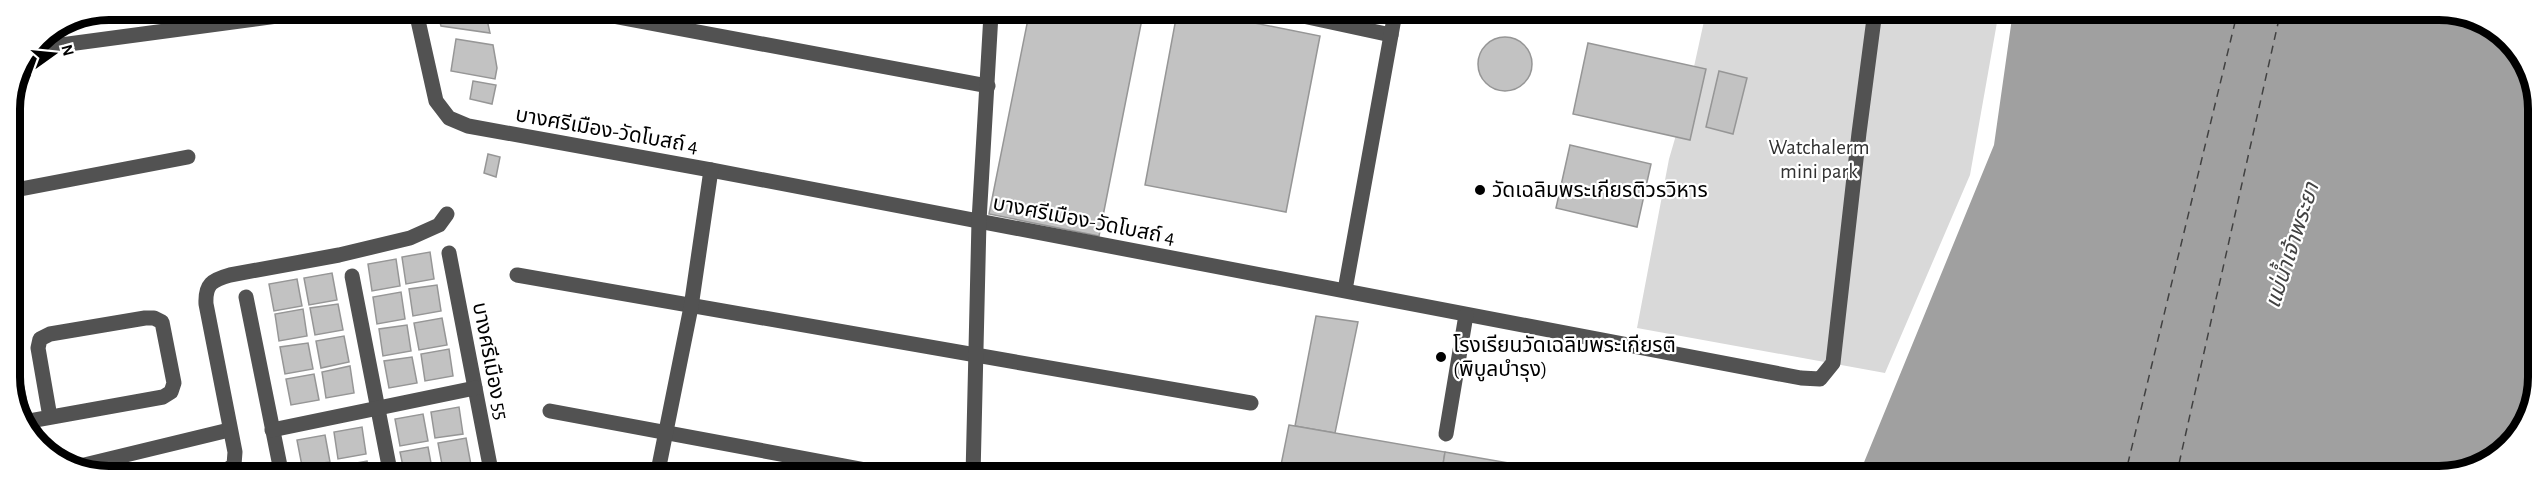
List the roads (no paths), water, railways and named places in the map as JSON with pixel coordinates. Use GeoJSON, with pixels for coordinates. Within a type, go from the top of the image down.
{"type":"FeatureCollection","features":[{"type":"Feature","properties":{"kind":"street"},"geometry":{"type":"LineString","coordinates":[[45,47],[255,19]]}},
{"type":"Feature","properties":{"kind":"street","name":"บางศรีเมือง-วัดโบสถ์ 4"},"geometry":{"type":"LineString","coordinates":[[418,19],[436,101],[449,118],[468,126],[711,170],[1801,378],[1820,379],[1833,363],[1874,19]]}},
{"type":"Feature","properties":{"kind":"street"},"geometry":{"type":"LineString","coordinates":[[628,19],[988,86]]}},
{"type":"Feature","properties":{"kind":"street"},"geometry":{"type":"LineString","coordinates":[[973,466],[979,221],[991,19]]}},
{"type":"Feature","properties":{"kind":"street"},"geometry":{"type":"LineString","coordinates":[[1334,19],[1391,34]]}},
{"type":"Feature","properties":{"kind":"street"},"geometry":{"type":"LineString","coordinates":[[1344,290],[1394,19]]}},
{"type":"Feature","properties":{"kind":"street"},"geometry":{"type":"LineString","coordinates":[[19,189],[188,156]]}},
{"type":"Feature","properties":{"kind":"street"},"geometry":{"type":"LineString","coordinates":[[659,466],[691,307],[711,170]]}},
{"type":"Feature","properties":{"kind":"street"},"geometry":{"type":"LineString","coordinates":[[233,466],[235,452],[206,304],[205,292],[208,285],[214,279],[230,275],[339,255],[410,238],[439,225],[447,214]]}},
{"type":"Feature","properties":{"kind":"street","name":"บางศรีเมือง 55"},"geometry":{"type":"LineString","coordinates":[[449,253],[490,466]]}},
{"type":"Feature","properties":{"kind":"street"},"geometry":{"type":"LineString","coordinates":[[517,275],[1251,403]]}},
{"type":"Feature","properties":{"kind":"street"},"geometry":{"type":"LineString","coordinates":[[352,276],[389,466]]}},
{"type":"Feature","properties":{"kind":"street"},"geometry":{"type":"LineString","coordinates":[[246,297],[280,466]]}},
{"type":"Feature","properties":{"kind":"street"},"geometry":{"type":"LineString","coordinates":[[1446,434],[1466,315]]}},
{"type":"Feature","properties":{"kind":"street"},"geometry":{"type":"LineString","coordinates":[[31,421],[163,397],[171,392],[174,383],[162,322],[154,318],[145,318],[50,334],[40,339],[38,348],[50,417]]}},
{"type":"Feature","properties":{"kind":"street"},"geometry":{"type":"LineString","coordinates":[[272,429],[475,388]]}},
{"type":"Feature","properties":{"kind":"street"},"geometry":{"type":"LineString","coordinates":[[550,411],[845,466]]}},
{"type":"Feature","properties":{"kind":"street"},"geometry":{"type":"LineString","coordinates":[[89,464],[229,430]]}},
{"type":"Feature","properties":{"kind":"water","name":"แม่น้ำเจ้าพระยา"},"geometry":{"type":"Polygon","coordinates":[[[2012,19],[2438,19],[2450,20],[2478,29],[2497,42],[2516,64],[2526,91],[2528,109],[2528,377],[2527,389],[2518,417],[2509,432],[2488,451],[2472,460],[2456,465],[1863,466],[1994,145],[2012,19]]]}},
{"type":"Feature","properties":{"kind":"place","name":"วัดเฉลิมพระเกียรติวรวิหาร"},"geometry":{"type":"Point","coordinates":[1480,190]}},
{"type":"Feature","properties":{"kind":"place","name":"โรงเรียนวัดเฉลิมพระเกียรติ (พิบูลบำรุง)"},"geometry":{"type":"Point","coordinates":[1441,357]}},
{"type":"Feature","properties":{"kind":"park label","name":"Watchalerm mini park"},"geometry":{"type":"Point","coordinates":[1819,159]}}]}
